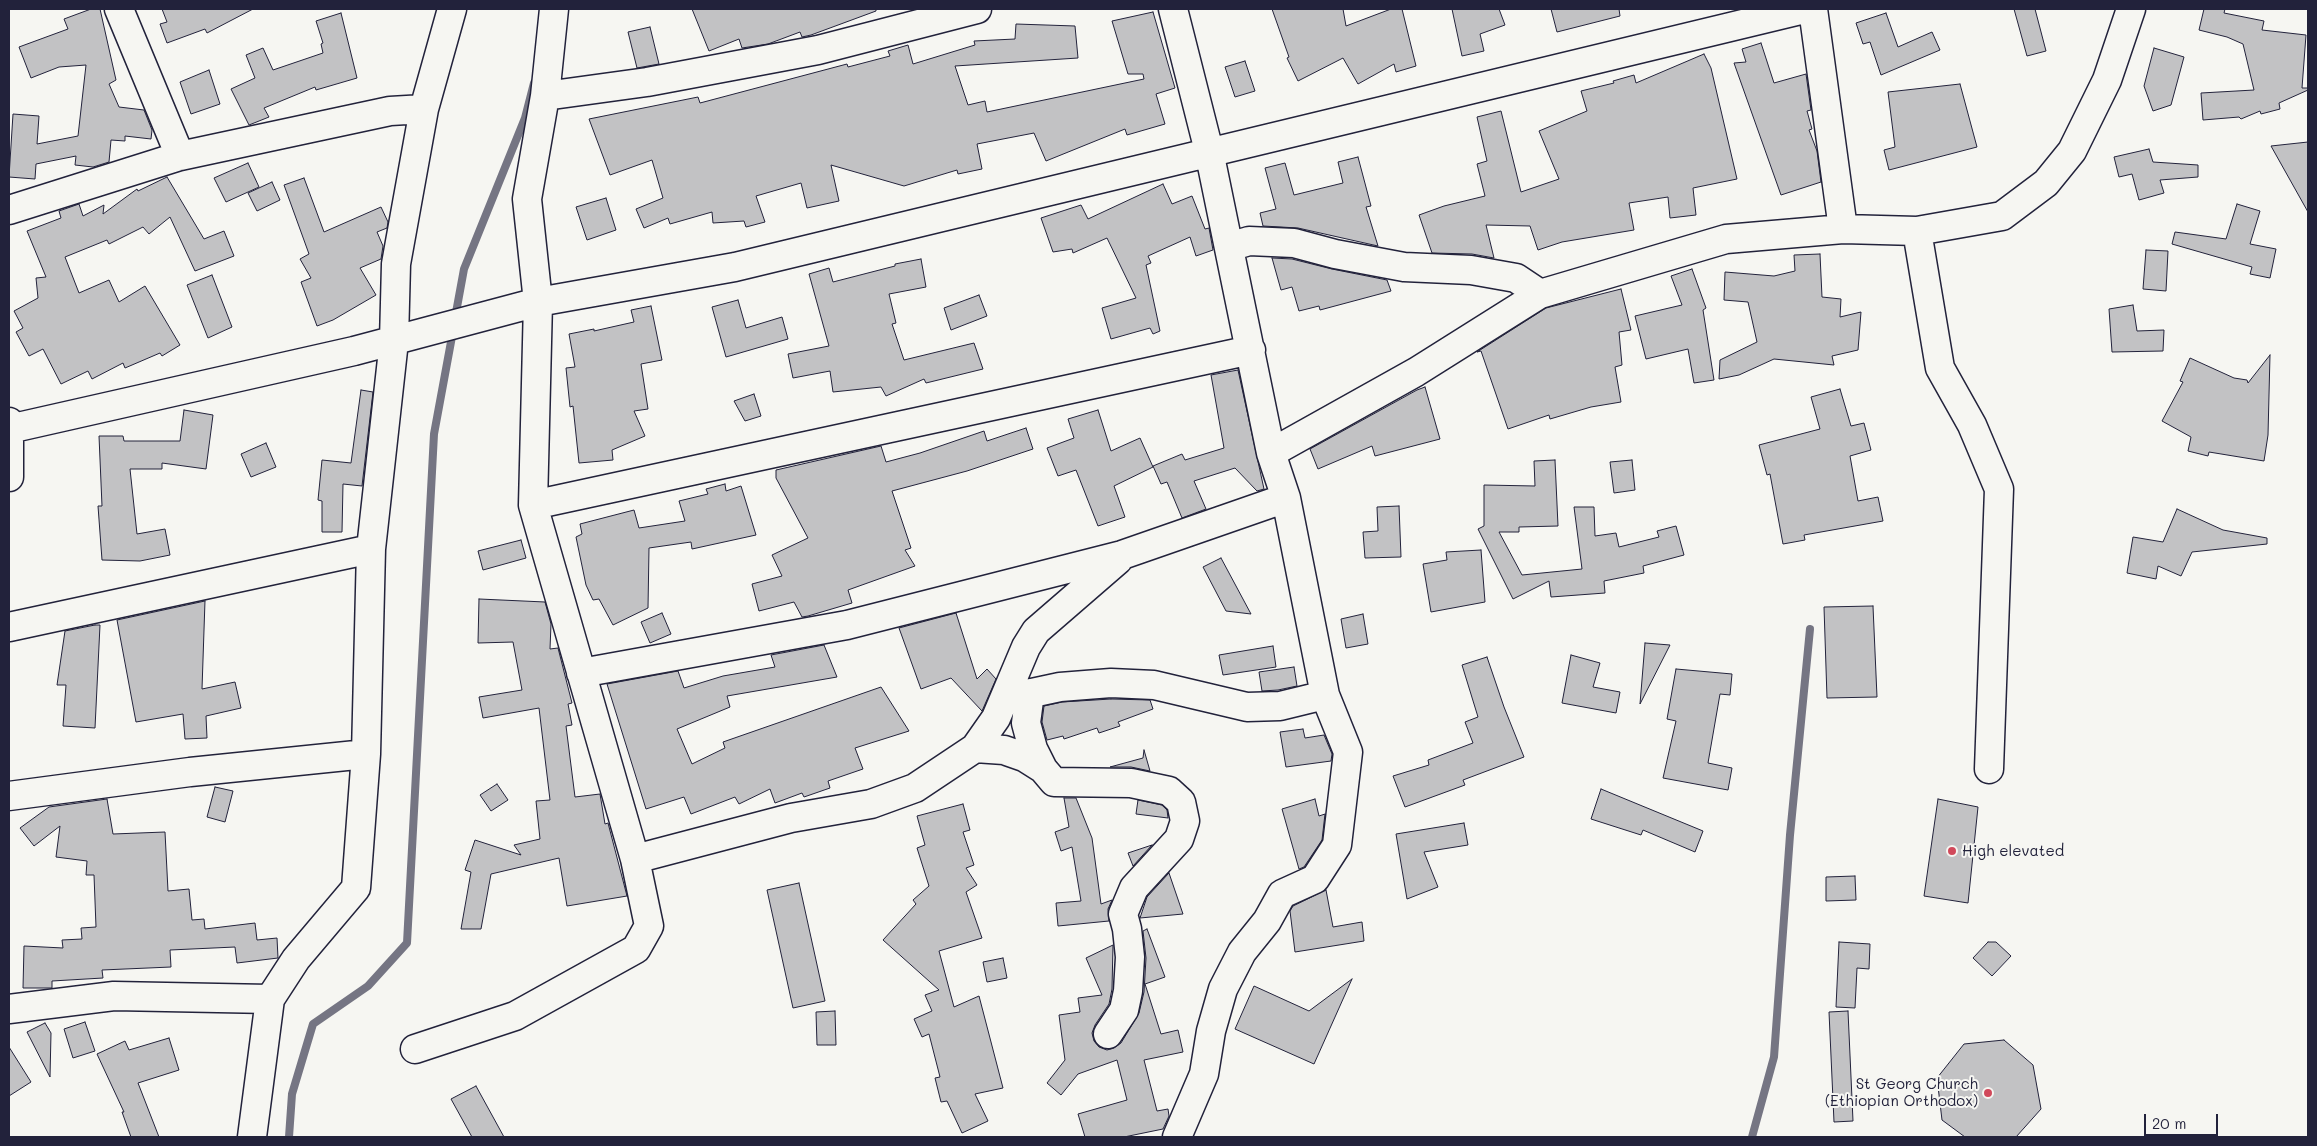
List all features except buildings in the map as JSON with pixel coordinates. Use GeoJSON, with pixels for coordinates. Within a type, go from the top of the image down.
{"type":"FeatureCollection","features":[{"type":"Feature","properties":{"kind":"street"},"geometry":{"type":"LineString","coordinates":[[119,9],[180,156]]}},
{"type":"Feature","properties":{"kind":"street"},"geometry":{"type":"LineString","coordinates":[[252,1137],[270,999],[296,958],[356,888],[366,754],[371,549],[394,341],[396,264],[424,109],[452,9]]}},
{"type":"Feature","properties":{"kind":"street"},"geometry":{"type":"LineString","coordinates":[[415,1050],[515,1016],[636,949],[649,926],[635,858],[533,505],[538,302],[526,199],[545,96],[554,9]]}},
{"type":"Feature","properties":{"kind":"street"},"geometry":{"type":"LineString","coordinates":[[545,96],[665,79],[818,50],[977,9]]}},
{"type":"Feature","properties":{"kind":"street"},"geometry":{"type":"LineString","coordinates":[[1173,9],[1209,151],[1271,453],[1286,498],[1325,695],[1348,752],[1337,845],[1314,879],[1282,894],[1267,921],[1242,952],[1222,989],[1211,1031],[1204,1074],[1177,1137]]}},
{"type":"Feature","properties":{"kind":"street"},"geometry":{"type":"LineString","coordinates":[[9,477],[9,427],[394,341],[538,302],[735,267],[1209,151],[1804,9]]}},
{"type":"Feature","properties":{"kind":"street"},"geometry":{"type":"LineString","coordinates":[[1813,9],[1843,229]]}},
{"type":"Feature","properties":{"kind":"street"},"geometry":{"type":"LineString","coordinates":[[1271,453],[1416,372],[1540,294],[1726,239],[1843,229],[1918,231],[2002,216],[2046,183],[2072,152],[2107,80],[2131,9]]}},
{"type":"Feature","properties":{"kind":"street"},"geometry":{"type":"LineString","coordinates":[[9,210],[180,156],[390,111],[424,109]]}},
{"type":"Feature","properties":{"kind":"street"},"geometry":{"type":"LineString","coordinates":[[1918,231],[1940,368],[1972,425],[1999,489],[1989,769]]}},
{"type":"Feature","properties":{"kind":"street"},"geometry":{"type":"LineString","coordinates":[[1229,247],[1250,241],[1294,243],[1335,254],[1404,267],[1471,270],[1516,278],[1540,294]]}},
{"type":"Feature","properties":{"kind":"street"},"geometry":{"type":"LineString","coordinates":[[533,505],[1251,350]]}},
{"type":"Feature","properties":{"kind":"street"},"geometry":{"type":"LineString","coordinates":[[581,673],[847,625],[1122,555],[1286,498]]}},
{"type":"Feature","properties":{"kind":"street"},"geometry":{"type":"LineString","coordinates":[[9,627],[371,549]]}},
{"type":"Feature","properties":{"kind":"street"},"geometry":{"type":"LineString","coordinates":[[635,858],[791,818],[871,804],[915,788],[975,748],[996,718],[1026,647],[1036,631],[1122,555]]}},
{"type":"Feature","properties":{"kind":"street"},"geometry":{"type":"LineString","coordinates":[[1004,699],[1060,687],[1111,684],[1154,686],[1247,707],[1280,706],[1325,695]]}},
{"type":"Feature","properties":{"kind":"street"},"geometry":{"type":"LineString","coordinates":[[1030,693],[1026,723],[1032,749],[1043,769],[1054,782],[1131,783],[1169,791],[1181,802],[1185,821],[1179,838],[1134,888],[1123,914],[1127,929],[1130,957],[1128,991],[1124,1010],[1108,1034]]}},
{"type":"Feature","properties":{"kind":"street"},"geometry":{"type":"LineString","coordinates":[[975,748],[1004,750],[1024,757],[1043,769]]}},
{"type":"Feature","properties":{"kind":"street"},"geometry":{"type":"LineString","coordinates":[[9,796],[190,772],[366,754]]}},
{"type":"Feature","properties":{"kind":"street"},"geometry":{"type":"LineString","coordinates":[[9,1009],[114,996],[270,999]]}},
{"type":"Feature","properties":{"kind":"waterway"},"geometry":{"type":"LineString","coordinates":[[455,318],[464,269],[525,118],[534,83]]}},
{"type":"Feature","properties":{"kind":"waterway"},"geometry":{"type":"LineString","coordinates":[[289,1137],[292,1094],[313,1024],[368,986],[407,943],[434,434],[453,331]]}},
{"type":"Feature","properties":{"kind":"waterway"},"geometry":{"type":"LineString","coordinates":[[1752,1137],[1774,1057],[1790,835],[1810,629]]}},
{"type":"Feature","properties":{"kind":"place","name":"High elevated"},"geometry":{"type":"Point","coordinates":[1952,851]}},
{"type":"Feature","properties":{"kind":"place","name":"St Georg Church (Ethiopian Orthodox)"},"geometry":{"type":"Point","coordinates":[1988,1093]}}]}
